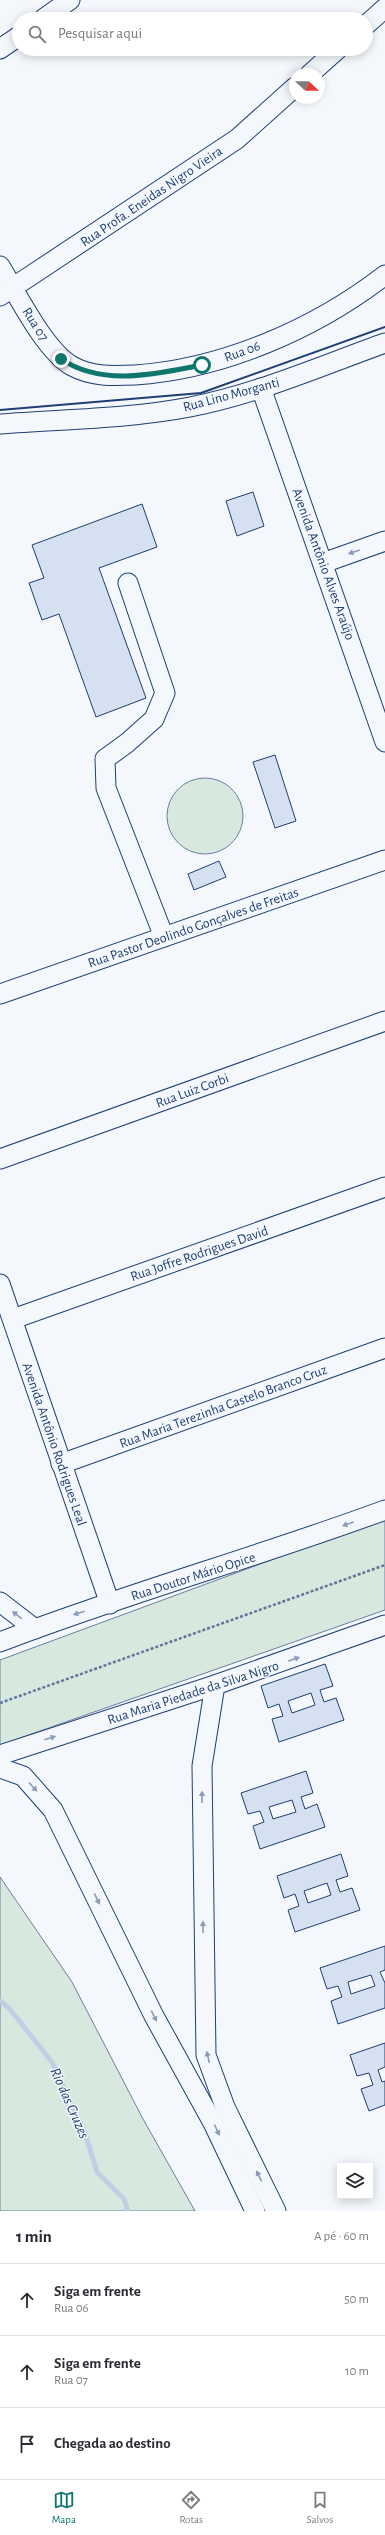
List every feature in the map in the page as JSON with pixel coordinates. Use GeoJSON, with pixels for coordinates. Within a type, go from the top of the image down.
{"type":"FeatureCollection","features":[{"type":"Feature","properties":{"kind":"street"},"geometry":{"type":"LineString","coordinates":[[53,12],[70,0]]}},
{"type":"Feature","properties":{"kind":"street"},"geometry":{"type":"LineString","coordinates":[[373,19],[385,8]]}},
{"type":"Feature","properties":{"kind":"street"},"geometry":{"type":"LineString","coordinates":[[0,49],[12,41]]}},
{"type":"Feature","properties":{"kind":"street"},"geometry":{"type":"LineString","coordinates":[[317,68],[330,56]]}},
{"type":"Feature","properties":{"kind":"street","name":"Rua Profa. Eneidas Nigro Vieira"},"geometry":{"type":"LineString","coordinates":[[6,291],[237,139],[289,92]]}},
{"type":"Feature","properties":{"kind":"street","name":"Rua 07"},"geometry":{"type":"LineString","coordinates":[[0,266],[6,291],[52,350],[67,362],[84,371]]}},
{"type":"Feature","properties":{"kind":"street","name":"Rua 06"},"geometry":{"type":"LineString","coordinates":[[84,371],[109,376],[156,373],[202,365],[246,350],[309,323],[368,288],[385,275]]}},
{"type":"Feature","properties":{"kind":"street","name":"Rua Lino Morganti"},"geometry":{"type":"LineString","coordinates":[[0,424],[119,416],[190,407],[261,388],[385,343]]}},
{"type":"Feature","properties":{"kind":"street","name":"Avenida Antônio Alves Araújo"},"geometry":{"type":"LineString","coordinates":[[261,388],[324,563],[379,701],[385,742]]}},
{"type":"Feature","properties":{"kind":"street"},"geometry":{"type":"LineString","coordinates":[[324,563],[385,541]]}},
{"type":"Feature","properties":{"kind":"street"},"geometry":{"type":"LineString","coordinates":[[128,583],[165,693],[154,719],[127,743],[105,759],[106,788],[164,937]]}},
{"type":"Feature","properties":{"kind":"street","name":"Rua Pastor Deolindo Gonçalves de Freitas"},"geometry":{"type":"LineString","coordinates":[[0,994],[385,860]]}},
{"type":"Feature","properties":{"kind":"street","name":"Rua Luiz Corbi"},"geometry":{"type":"LineString","coordinates":[[0,1159],[385,1021]]}},
{"type":"Feature","properties":{"kind":"street","name":"Rua Joffre Rodrigues David"},"geometry":{"type":"LineString","coordinates":[[13,1319],[385,1187]]}},
{"type":"Feature","properties":{"kind":"street","name":"Avenida Antônio Rodrigues Leal"},"geometry":{"type":"LineString","coordinates":[[0,1284],[110,1604]]}},
{"type":"Feature","properties":{"kind":"street","name":"Rua Maria Terezinha Castelo Branco Cruz"},"geometry":{"type":"LineString","coordinates":[[61,1464],[385,1348]]}},
{"type":"Feature","properties":{"kind":"street","name":"Rua Doutor Mário Opice"},"geometry":{"type":"LineString","coordinates":[[0,1642],[385,1510]]}},
{"type":"Feature","properties":{"kind":"street"},"geometry":{"type":"LineString","coordinates":[[0,1602],[35,1629]]}},
{"type":"Feature","properties":{"kind":"street","name":"Rua Maria Piedade da Silva Nigro"},"geometry":{"type":"LineString","coordinates":[[0,1755],[215,1685],[385,1625]]}},
{"type":"Feature","properties":{"kind":"street"},"geometry":{"type":"LineString","coordinates":[[215,1685],[202,1766],[206,2055],[225,2107],[276,2211]]}},
{"type":"Feature","properties":{"kind":"street"},"geometry":{"type":"LineString","coordinates":[[0,1768],[23,1776],[53,1810],[154,2016],[213,2123],[255,2211]]}},
{"type":"Feature","properties":{"kind":"path"},"geometry":{"type":"LineString","coordinates":[[0,1703],[385,1564]]}},
{"type":"Feature","properties":{"kind":"shaded area"},"geometry":{"type":"Polygon","coordinates":[[[205,778],[219,781],[232,789],[240,802],[243,816],[240,830],[232,843],[219,851],[205,854],[191,851],[178,843],[170,830],[167,816],[170,802],[178,789],[191,781],[205,778]]]}},
{"type":"Feature","properties":{"kind":"shaded area"},"geometry":{"type":"Polygon","coordinates":[[[385,1518],[385,1610],[0,1745],[0,1660],[385,1518]]]}},
{"type":"Feature","properties":{"kind":"shaded area"},"geometry":{"type":"Polygon","coordinates":[[[0,1877],[72,1982],[143,2119],[195,2211],[0,2211],[0,1877]]]}},
{"type":"Feature","properties":{"kind":"building"},"geometry":{"type":"Polygon","coordinates":[[[253,492],[264,526],[237,536],[226,501],[253,492]]]}},
{"type":"Feature","properties":{"kind":"building"},"geometry":{"type":"Polygon","coordinates":[[[142,504],[157,547],[99,568],[146,698],[96,717],[59,614],[42,620],[29,583],[44,578],[32,545],[142,504]]]}},
{"type":"Feature","properties":{"kind":"building"},"geometry":{"type":"Polygon","coordinates":[[[275,755],[296,821],[275,828],[253,762],[275,755]]]}},
{"type":"Feature","properties":{"kind":"building"},"geometry":{"type":"Polygon","coordinates":[[[219,861],[226,877],[194,890],[188,874],[219,861]]]}},
{"type":"Feature","properties":{"kind":"building"},"geometry":{"type":"Polygon","coordinates":[[[325,1664],[333,1686],[320,1690],[324,1702],[336,1698],[344,1720],[279,1742],[272,1719],[283,1716],[279,1704],[268,1708],[261,1686],[325,1664]],[[311,1693],[288,1701],[292,1713],[315,1705],[311,1693]]]}},
{"type":"Feature","properties":{"kind":"building"},"geometry":{"type":"Polygon","coordinates":[[[306,1771],[313,1793],[301,1797],[305,1809],[317,1804],[325,1827],[260,1849],[253,1826],[264,1822],[260,1811],[248,1814],[241,1793],[306,1771]],[[292,1800],[269,1807],[273,1819],[296,1812],[292,1800]]]}},
{"type":"Feature","properties":{"kind":"building"},"geometry":{"type":"Polygon","coordinates":[[[341,1854],[348,1876],[336,1880],[340,1892],[352,1888],[360,1910],[295,1932],[288,1910],[299,1906],[295,1894],[284,1898],[277,1876],[341,1854]],[[327,1883],[304,1891],[308,1903],[331,1895],[327,1883]]]}},
{"type":"Feature","properties":{"kind":"building"},"geometry":{"type":"Polygon","coordinates":[[[385,1946],[385,1970],[380,1972],[385,1983],[385,2008],[338,2024],[331,2001],[342,1997],[338,1986],[327,1989],[320,1968],[385,1946]],[[371,1975],[348,1982],[351,1994],[375,1986],[371,1975]]]}},
{"type":"Feature","properties":{"kind":"building"},"geometry":{"type":"Polygon","coordinates":[[[385,2043],[385,2067],[378,2070],[382,2082],[385,2081],[385,2105],[369,2111],[361,2089],[373,2085],[369,2073],[357,2076],[350,2055],[385,2043]]]}},
{"type":"Feature","properties":{"kind":"waterway","name":"Rio das Cruzes"},"geometry":{"type":"LineString","coordinates":[[0,2001],[9,2008],[52,2062],[85,2133],[97,2172],[124,2199],[128,2211]]}},
{"type":"Feature","properties":{"kind":"wall"},"geometry":{"type":"LineString","coordinates":[[0,410],[201,393],[385,327]]}},
{"type":"Feature","properties":{"kind":"route"},"geometry":{"type":"LineString","coordinates":[[61,359],[84,371],[96,375],[109,376],[156,373],[202,365]]}}]}
